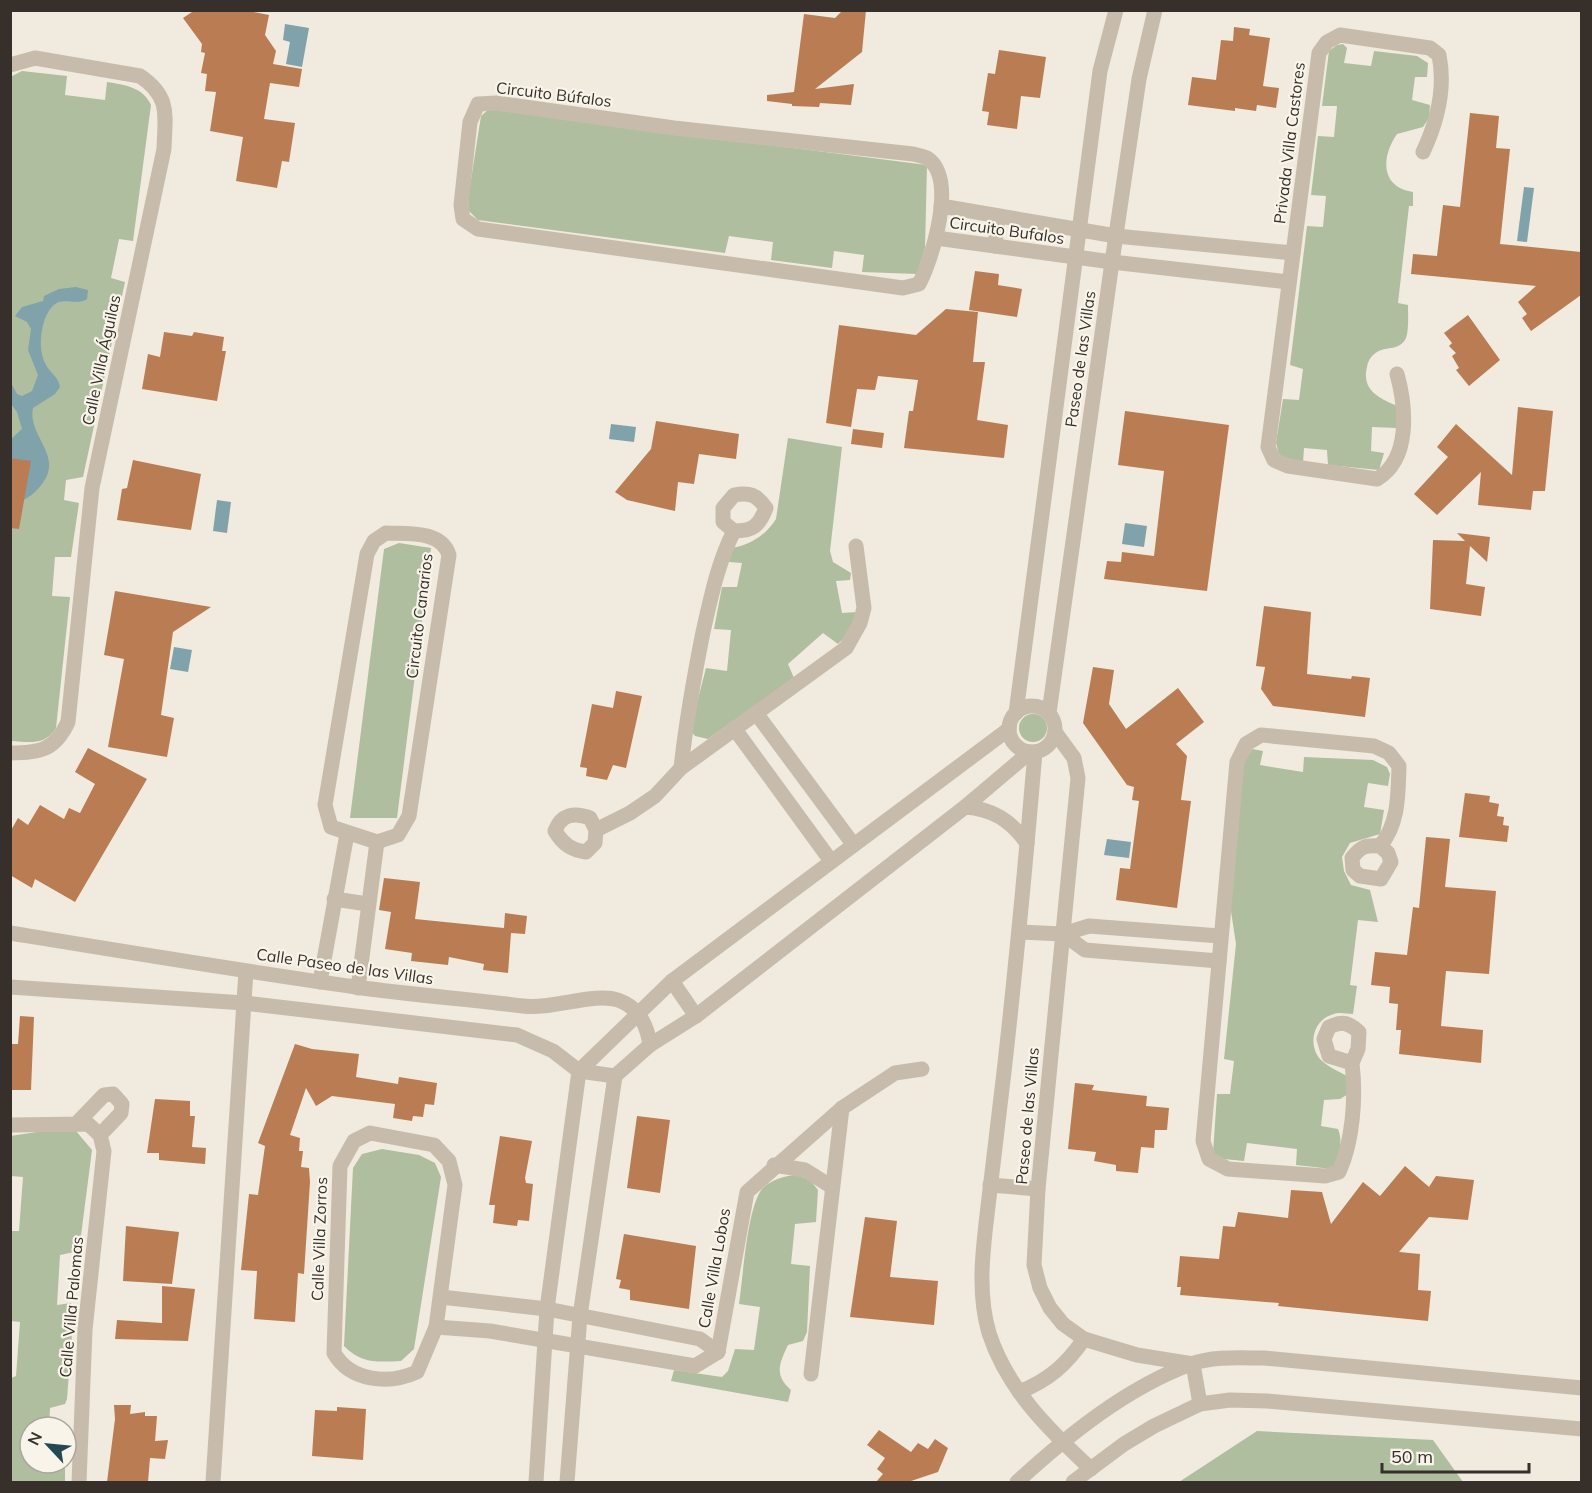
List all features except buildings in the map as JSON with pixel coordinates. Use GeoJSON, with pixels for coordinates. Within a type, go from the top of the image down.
{"type":"FeatureCollection","features":[{"type":"Feature","properties":{"kind":"street","name":"Paseo de las Villas"},"geometry":{"type":"LineString","coordinates":[[1016,713],[1100,71],[1116,10]]}},
{"type":"Feature","properties":{"kind":"street","name":"Paseo de las Villas"},"geometry":{"type":"LineString","coordinates":[[1049,713],[1139,79],[1155,10]]}},
{"type":"Feature","properties":{"kind":"street","name":"Privada Villa Castores"},"geometry":{"type":"LineString","coordinates":[[1397,374],[1404,413],[1398,453],[1390,472],[1377,479],[1288,466],[1274,460],[1269,447],[1289,282],[1319,53],[1327,42],[1340,35],[1430,48],[1439,55],[1442,79],[1438,111],[1423,152]]}},
{"type":"Feature","properties":{"kind":"street","name":"Calle Villa Águilas"},"geometry":{"type":"LineString","coordinates":[[10,65],[35,58],[140,76],[153,86],[164,100],[165,114],[164,149],[92,488],[68,722],[60,738],[51,747],[10,753]]}},
{"type":"Feature","properties":{"kind":"street","name":"Circuito Búfalos"},"geometry":{"type":"LineString","coordinates":[[496,103],[674,128],[913,154],[927,158],[937,170],[941,206],[932,255],[919,284],[903,288],[478,230],[463,219],[461,206],[470,122],[478,104],[496,103]]}},
{"type":"Feature","properties":{"kind":"street","name":"Circuito Bufalos"},"geometry":{"type":"LineString","coordinates":[[941,206],[1078,231]]}},
{"type":"Feature","properties":{"kind":"street"},"geometry":{"type":"LineString","coordinates":[[995,246],[998,216]]}},
{"type":"Feature","properties":{"kind":"street"},"geometry":{"type":"LineString","coordinates":[[1078,231],[1293,253]]}},
{"type":"Feature","properties":{"kind":"street","name":"Circuito Bufalos"},"geometry":{"type":"LineString","coordinates":[[936,238],[1074,257]]}},
{"type":"Feature","properties":{"kind":"street"},"geometry":{"type":"LineString","coordinates":[[1074,257],[1289,282]]}},
{"type":"Feature","properties":{"kind":"street"},"geometry":{"type":"LineString","coordinates":[[681,768],[688,705],[711,596],[725,548],[734,531]]}},
{"type":"Feature","properties":{"kind":"street","name":"Circuito Canarios"},"geometry":{"type":"LineString","coordinates":[[386,533],[435,538],[445,545],[448,555],[409,816],[398,835],[376,842],[331,827],[325,805],[367,554],[374,541],[386,533]]}},
{"type":"Feature","properties":{"kind":"street"},"geometry":{"type":"LineString","coordinates":[[596,830],[630,813],[655,796],[681,768],[846,648],[860,623],[864,608],[856,546]]}},
{"type":"Feature","properties":{"kind":"street"},"geometry":{"type":"LineString","coordinates":[[536,1482],[547,1309],[579,1071],[672,981],[1009,729],[1016,713],[1032,706],[1049,713],[1053,719],[1055,732],[1048,746],[1033,752],[696,1016],[650,1045],[615,1076],[580,1316],[567,1482]]}},
{"type":"Feature","properties":{"kind":"street"},"geometry":{"type":"LineString","coordinates":[[756,713],[853,844]]}},
{"type":"Feature","properties":{"kind":"street"},"geometry":{"type":"LineString","coordinates":[[734,728],[831,861]]}},
{"type":"Feature","properties":{"kind":"street"},"geometry":{"type":"LineString","coordinates":[[1009,729],[1017,747],[1033,752]]}},
{"type":"Feature","properties":{"kind":"street","name":"Paseo de las Villas"},"geometry":{"type":"LineString","coordinates":[[1055,732],[1074,758],[1078,778],[1038,1189],[1034,1265],[1040,1288],[1050,1308],[1063,1324],[1084,1339],[1137,1355],[1193,1364]]}},
{"type":"Feature","properties":{"kind":"street"},"geometry":{"type":"LineString","coordinates":[[1352,1063],[1354,1082],[1346,1156],[1339,1172],[1325,1176],[1228,1169],[1209,1159],[1203,1141],[1221,936],[1237,762],[1246,744],[1261,735],[1374,746],[1389,753],[1399,766],[1397,806],[1389,836],[1380,846]]}},
{"type":"Feature","properties":{"kind":"street","name":"Paseo de las Villas"},"geometry":{"type":"LineString","coordinates":[[1033,752],[1020,932],[990,1185],[982,1262],[982,1295],[989,1332],[1004,1367],[1019,1392],[1034,1413],[1091,1469]]}},
{"type":"Feature","properties":{"kind":"street"},"geometry":{"type":"LineString","coordinates":[[774,784],[796,768]]}},
{"type":"Feature","properties":{"kind":"street"},"geometry":{"type":"LineString","coordinates":[[965,807],[984,809],[1001,816],[1016,827],[1027,843]]}},
{"type":"Feature","properties":{"kind":"street"},"geometry":{"type":"LineString","coordinates":[[320,982],[347,834]]}},
{"type":"Feature","properties":{"kind":"street"},"geometry":{"type":"LineString","coordinates":[[358,987],[376,842]]}},
{"type":"Feature","properties":{"kind":"street"},"geometry":{"type":"LineString","coordinates":[[334,899],[368,904]]}},
{"type":"Feature","properties":{"kind":"street"},"geometry":{"type":"LineString","coordinates":[[1020,932],[1063,934],[1089,926],[1221,936]]}},
{"type":"Feature","properties":{"kind":"street"},"geometry":{"type":"LineString","coordinates":[[1145,955],[1146,930]]}},
{"type":"Feature","properties":{"kind":"street","name":"Calle Paseo de las Villas"},"geometry":{"type":"LineString","coordinates":[[10,933],[320,982],[528,1007],[558,1006],[605,997],[628,1004],[638,1013]]}},
{"type":"Feature","properties":{"kind":"street"},"geometry":{"type":"LineString","coordinates":[[1063,934],[1085,951],[1219,962]]}},
{"type":"Feature","properties":{"kind":"street"},"geometry":{"type":"LineString","coordinates":[[213,1482],[246,971]]}},
{"type":"Feature","properties":{"kind":"street"},"geometry":{"type":"LineString","coordinates":[[672,981],[696,1016]]}},
{"type":"Feature","properties":{"kind":"street"},"geometry":{"type":"LineString","coordinates":[[10,987],[244,1003],[517,1035],[553,1052],[579,1071],[615,1076]]}},
{"type":"Feature","properties":{"kind":"street"},"geometry":{"type":"LineString","coordinates":[[638,1013],[648,1031],[650,1045]]}},
{"type":"Feature","properties":{"kind":"street","name":"Calle Villa Lobos"},"geometry":{"type":"LineString","coordinates":[[718,1352],[747,1192],[842,1108],[895,1073],[922,1069]]}},
{"type":"Feature","properties":{"kind":"street"},"geometry":{"type":"LineString","coordinates":[[10,1125],[88,1124],[100,1135],[121,1113],[122,1104],[113,1094],[104,1095],[92,1104],[76,1124]]}},
{"type":"Feature","properties":{"kind":"street"},"geometry":{"type":"LineString","coordinates":[[811,1374],[842,1108]]}},
{"type":"Feature","properties":{"kind":"street","name":"Calle Villa Zorros"},"geometry":{"type":"LineString","coordinates":[[370,1133],[434,1145],[449,1161],[455,1185],[436,1327],[417,1372],[401,1379],[358,1376],[342,1367],[333,1353],[340,1166],[354,1141],[370,1133]]}},
{"type":"Feature","properties":{"kind":"street","name":"Calle Villa Palomas"},"geometry":{"type":"LineString","coordinates":[[79,1482],[85,1330],[104,1151],[100,1135]]}},
{"type":"Feature","properties":{"kind":"street"},"geometry":{"type":"LineString","coordinates":[[774,1166],[805,1170],[832,1187]]}},
{"type":"Feature","properties":{"kind":"street"},"geometry":{"type":"LineString","coordinates":[[990,1185],[1038,1189]]}},
{"type":"Feature","properties":{"kind":"street","name":"Calle Villa Lobos"},"geometry":{"type":"LineString","coordinates":[[441,1297],[547,1309],[700,1339],[718,1352]]}},
{"type":"Feature","properties":{"kind":"street"},"geometry":{"type":"LineString","coordinates":[[490,1331],[492,1304]]}},
{"type":"Feature","properties":{"kind":"street","name":"Calle Villa Lobos"},"geometry":{"type":"LineString","coordinates":[[436,1327],[490,1331],[695,1365],[718,1352]]}},
{"type":"Feature","properties":{"kind":"street"},"geometry":{"type":"LineString","coordinates":[[653,1359],[659,1331]]}},
{"type":"Feature","properties":{"kind":"street"},"geometry":{"type":"LineString","coordinates":[[1019,1392],[1040,1384],[1058,1372],[1084,1339]]}},
{"type":"Feature","properties":{"kind":"street"},"geometry":{"type":"LineString","coordinates":[[1017,1482],[1063,1443],[1124,1399],[1193,1364],[1226,1358],[1264,1358],[1581,1388]]}},
{"type":"Feature","properties":{"kind":"street"},"geometry":{"type":"LineString","coordinates":[[1193,1364],[1200,1404]]}},
{"type":"Feature","properties":{"kind":"street"},"geometry":{"type":"LineString","coordinates":[[1073,1482],[1154,1426],[1200,1404],[1230,1400],[1267,1401],[1581,1429]]}},
{"type":"Feature","properties":{"kind":"green space"},"geometry":{"type":"Polygon","coordinates":[[[1343,44],[1347,48],[1344,63],[1371,66],[1374,51],[1417,56],[1428,63],[1427,77],[1415,77],[1412,100],[1430,105],[1429,118],[1423,127],[1397,134],[1388,151],[1389,177],[1402,189],[1413,192],[1413,206],[1409,206],[1398,303],[1408,305],[1406,338],[1400,345],[1381,350],[1373,355],[1368,362],[1366,375],[1369,388],[1379,397],[1398,406],[1397,428],[1372,427],[1371,451],[1384,453],[1379,470],[1328,465],[1327,450],[1304,448],[1303,463],[1280,458],[1276,443],[1283,399],[1299,400],[1303,369],[1290,365],[1307,226],[1323,227],[1326,196],[1311,195],[1318,136],[1334,137],[1337,106],[1322,106],[1329,51],[1343,44]]]}},
{"type":"Feature","properties":{"kind":"green space"},"geometry":{"type":"Polygon","coordinates":[[[22,71],[67,76],[65,95],[105,100],[107,82],[127,86],[143,94],[151,105],[133,241],[119,239],[111,278],[125,282],[83,477],[66,480],[64,500],[79,503],[71,557],[55,557],[52,596],[70,597],[56,728],[47,738],[36,742],[11,741],[10,77],[22,71]]]}},
{"type":"Feature","properties":{"kind":"green space"},"geometry":{"type":"Polygon","coordinates":[[[489,109],[927,165],[925,248],[917,274],[862,272],[864,255],[834,251],[832,268],[771,260],[773,242],[729,236],[725,253],[478,220],[469,211],[468,199],[481,116],[489,109]]]}},
{"type":"Feature","properties":{"kind":"green space"},"geometry":{"type":"Polygon","coordinates":[[[788,438],[842,447],[830,551],[833,562],[851,573],[850,580],[836,581],[842,613],[857,612],[847,635],[838,644],[823,633],[788,664],[794,678],[708,739],[695,736],[690,730],[706,668],[727,671],[731,630],[714,629],[722,587],[737,587],[742,563],[729,562],[731,548],[744,545],[757,538],[768,530],[776,519],[788,438]]]}},
{"type":"Feature","properties":{"kind":"green space"},"geometry":{"type":"Polygon","coordinates":[[[399,543],[431,548],[397,818],[350,818],[384,549],[399,543]]]}},
{"type":"Feature","properties":{"kind":"green space"},"geometry":{"type":"Polygon","coordinates":[[[1033,714],[1043,718],[1047,728],[1043,738],[1033,742],[1023,738],[1019,728],[1023,718],[1033,714]]]}},
{"type":"Feature","properties":{"kind":"green space"},"geometry":{"type":"Polygon","coordinates":[[[1252,749],[1263,751],[1260,765],[1303,772],[1304,757],[1373,760],[1387,767],[1390,774],[1388,786],[1368,783],[1364,807],[1384,810],[1380,834],[1350,843],[1342,857],[1344,871],[1351,885],[1370,890],[1378,922],[1358,920],[1350,985],[1357,986],[1353,1014],[1338,1013],[1327,1017],[1321,1021],[1314,1033],[1314,1047],[1321,1060],[1350,1078],[1350,1093],[1340,1099],[1324,1100],[1321,1126],[1338,1129],[1340,1139],[1339,1155],[1332,1169],[1296,1165],[1297,1149],[1247,1143],[1244,1161],[1224,1159],[1213,1153],[1217,1094],[1230,1094],[1234,1061],[1224,1059],[1236,944],[1229,898],[1243,764],[1252,749]]]}},
{"type":"Feature","properties":{"kind":"green space"},"geometry":{"type":"Polygon","coordinates":[[[44,1131],[76,1131],[92,1150],[79,1251],[60,1255],[57,1305],[71,1303],[74,1307],[67,1399],[65,1404],[50,1408],[50,1415],[18,1415],[18,1475],[65,1475],[65,1482],[11,1482],[11,1378],[16,1376],[20,1322],[11,1321],[10,1231],[19,1231],[23,1177],[11,1176],[10,1136],[44,1131]]]}},
{"type":"Feature","properties":{"kind":"green space"},"geometry":{"type":"Polygon","coordinates":[[[382,1149],[419,1155],[435,1163],[441,1177],[414,1349],[401,1361],[370,1361],[357,1356],[344,1346],[353,1168],[362,1154],[382,1149]]]}},
{"type":"Feature","properties":{"kind":"green space"},"geometry":{"type":"Polygon","coordinates":[[[796,1175],[810,1180],[818,1190],[816,1222],[795,1224],[791,1264],[810,1266],[807,1332],[803,1341],[788,1345],[780,1369],[782,1379],[791,1390],[788,1402],[671,1381],[674,1370],[722,1377],[728,1371],[735,1349],[754,1350],[760,1307],[739,1304],[749,1227],[757,1198],[762,1189],[778,1179],[796,1175]]]}},
{"type":"Feature","properties":{"kind":"green space"},"geometry":{"type":"Polygon","coordinates":[[[1257,1431],[1433,1440],[1463,1482],[1179,1482],[1257,1431]]]}},
{"type":"Feature","properties":{"kind":"water"},"geometry":{"type":"Polygon","coordinates":[[[285,24],[309,28],[302,67],[286,64],[290,42],[283,40],[285,24]]]}},
{"type":"Feature","properties":{"kind":"water"},"geometry":{"type":"Polygon","coordinates":[[[1524,187],[1534,188],[1527,242],[1517,241],[1524,187]]]}},
{"type":"Feature","properties":{"kind":"water"},"geometry":{"type":"Polygon","coordinates":[[[76,287],[88,290],[87,299],[79,302],[62,301],[55,304],[46,316],[42,332],[43,356],[60,387],[55,394],[33,408],[33,419],[48,458],[49,468],[45,479],[33,494],[21,501],[11,502],[11,439],[22,429],[17,412],[11,404],[10,381],[17,394],[22,396],[32,391],[38,375],[28,350],[31,329],[27,322],[15,316],[22,307],[43,301],[44,296],[59,289],[76,287]]]}},
{"type":"Feature","properties":{"kind":"water"},"geometry":{"type":"Polygon","coordinates":[[[611,424],[636,427],[634,442],[609,439],[611,424]]]}},
{"type":"Feature","properties":{"kind":"water"},"geometry":{"type":"Polygon","coordinates":[[[217,500],[231,502],[227,533],[213,531],[217,500]]]}},
{"type":"Feature","properties":{"kind":"water"},"geometry":{"type":"Polygon","coordinates":[[[1125,523],[1147,526],[1144,547],[1122,544],[1125,523]]]}},
{"type":"Feature","properties":{"kind":"water"},"geometry":{"type":"Polygon","coordinates":[[[174,647],[192,650],[188,672],[170,669],[174,647]]]}},
{"type":"Feature","properties":{"kind":"water"},"geometry":{"type":"Polygon","coordinates":[[[1107,839],[1131,842],[1129,858],[1104,855],[1107,839]]]}}]}
